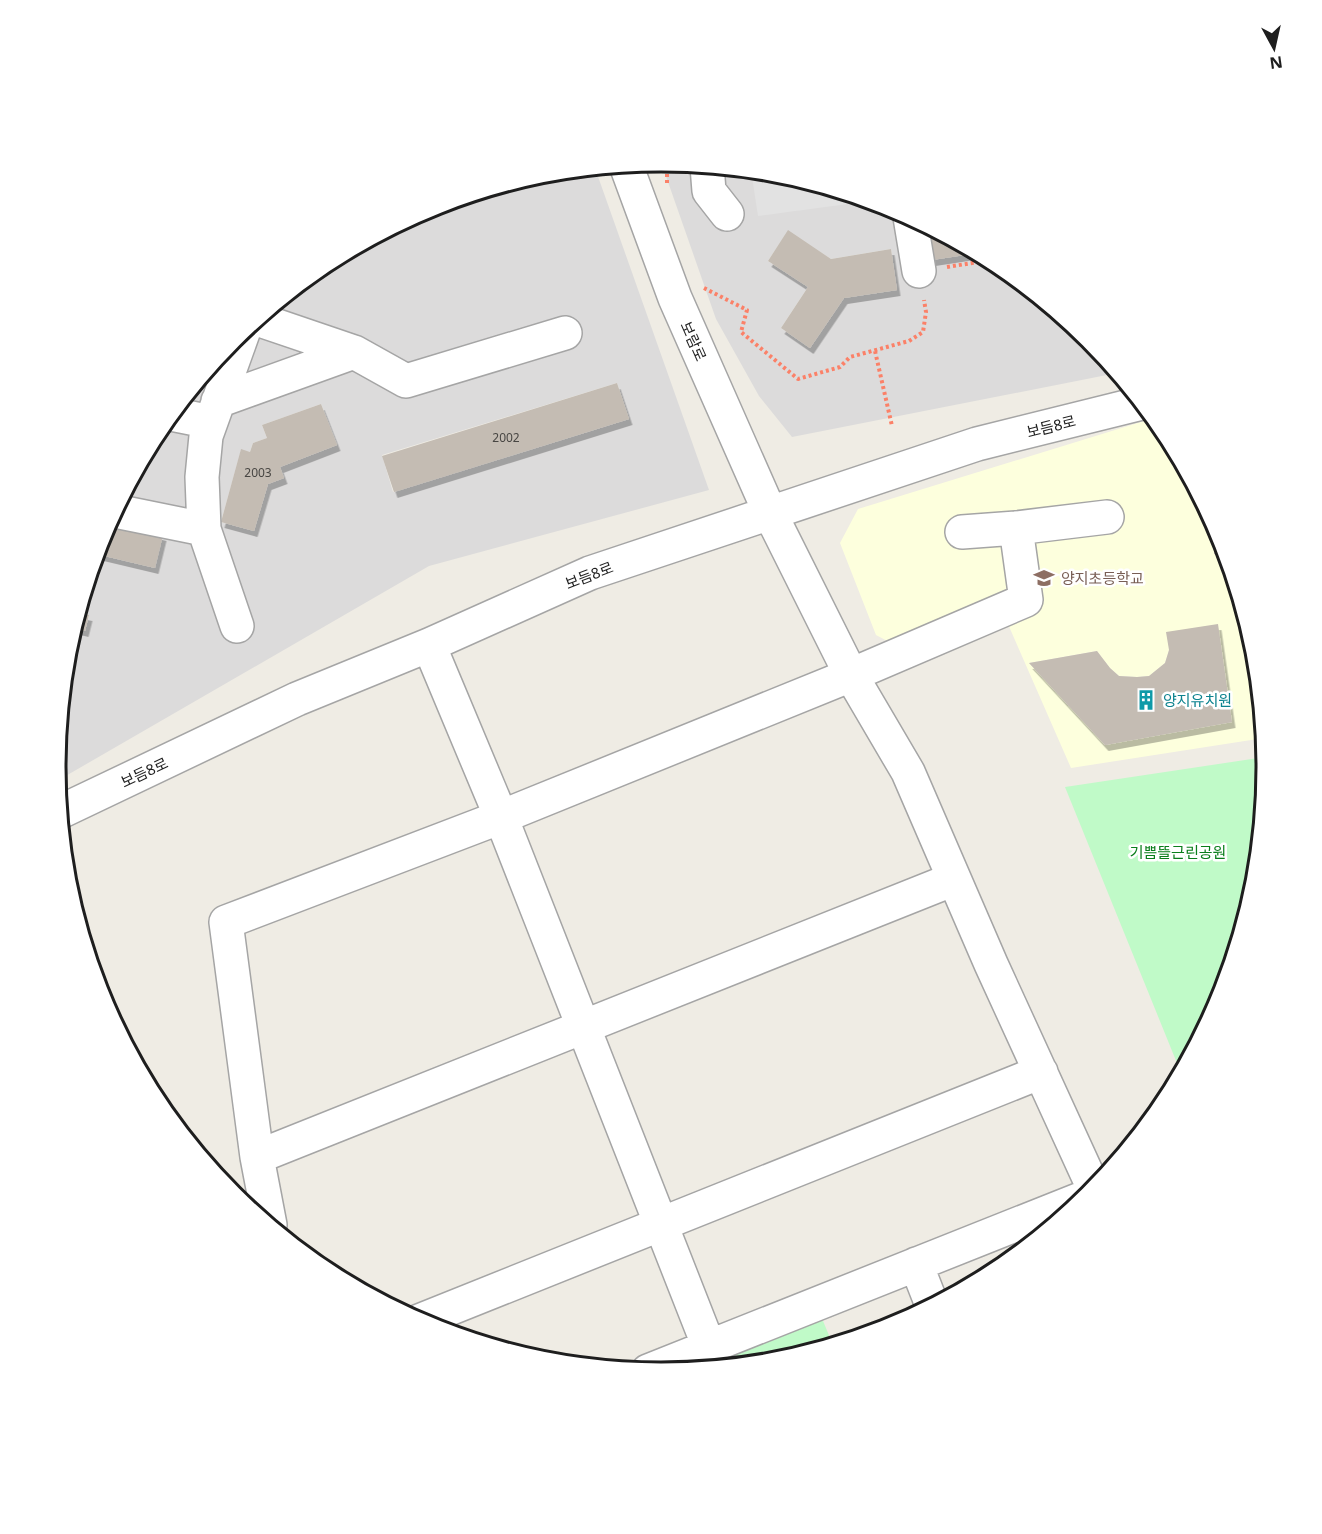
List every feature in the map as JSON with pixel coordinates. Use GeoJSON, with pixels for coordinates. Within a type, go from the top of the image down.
{"type":"FeatureCollection","features":[{"type":"Feature","properties":{"kind":"street","name":"보람로"},"geometry":{"type":"LineString","coordinates":[[629,173],[675,298],[770,513],[851,675],[908,772],[1090,1179]]}},
{"type":"Feature","properties":{"kind":"street"},"geometry":{"type":"LineString","coordinates":[[707,174],[709,191],[727,214]]}},
{"type":"Feature","properties":{"kind":"street"},"geometry":{"type":"LineString","coordinates":[[912,227],[919,271]]}},
{"type":"Feature","properties":{"kind":"street"},"geometry":{"type":"LineString","coordinates":[[266,322],[354,352],[406,381],[565,333]]}},
{"type":"Feature","properties":{"kind":"street"},"geometry":{"type":"LineString","coordinates":[[237,350],[206,436],[202,477],[204,529],[237,626]]}},
{"type":"Feature","properties":{"kind":"street"},"geometry":{"type":"LineString","coordinates":[[183,413],[214,411],[354,352]]}},
{"type":"Feature","properties":{"kind":"street","name":"보듬8로"},"geometry":{"type":"LineString","coordinates":[[67,809],[297,699],[429,645],[590,573],[978,444],[1133,405]]}},
{"type":"Feature","properties":{"kind":"street"},"geometry":{"type":"LineString","coordinates":[[123,513],[204,529]]}},
{"type":"Feature","properties":{"kind":"street"},"geometry":{"type":"LineString","coordinates":[[962,532],[1107,517]]}},
{"type":"Feature","properties":{"kind":"street"},"geometry":{"type":"LineString","coordinates":[[267,1213],[257,1157],[226,922],[501,817],[851,675],[1026,600],[1016,528]]}},
{"type":"Feature","properties":{"kind":"street"},"geometry":{"type":"LineString","coordinates":[[429,645],[501,817],[709,1347]]}},
{"type":"Feature","properties":{"kind":"street"},"geometry":{"type":"LineString","coordinates":[[257,1157],[954,879]]}},
{"type":"Feature","properties":{"kind":"street"},"geometry":{"type":"LineString","coordinates":[[431,1316],[1041,1072]]}},
{"type":"Feature","properties":{"kind":"street"},"geometry":{"type":"LineString","coordinates":[[672,1362],[1061,1207]]}},
{"type":"Feature","properties":{"kind":"street"},"geometry":{"type":"LineString","coordinates":[[916,1264],[929,1298]]}},
{"type":"Feature","properties":{"kind":"path"},"geometry":{"type":"LineString","coordinates":[[667,172],[667,193]]}},
{"type":"Feature","properties":{"kind":"path"},"geometry":{"type":"LineString","coordinates":[[700,282],[705,289],[747,310],[741,332],[798,379],[840,367],[850,357],[909,341],[922,332],[926,312],[919,271],[976,262]]}},
{"type":"Feature","properties":{"kind":"path"},"geometry":{"type":"LineString","coordinates":[[875,351],[892,426]]}},
{"type":"Feature","properties":{"kind":"shaded area"},"geometry":{"type":"Polygon","coordinates":[[[665,172],[700,173],[777,183],[852,204],[924,233],[928,235],[932,260],[964,255],[992,272],[1053,320],[1082,346],[1108,375],[792,437],[759,396],[716,319],[665,172]],[[788,231],[768,261],[808,287],[781,328],[810,348],[844,298],[897,290],[891,249],[831,259],[788,231]]]}},
{"type":"Feature","properties":{"kind":"shaded area"},"geometry":{"type":"Polygon","coordinates":[[[598,175],[709,490],[429,566],[66,776],[67,728],[77,651],[82,630],[85,631],[89,616],[86,613],[105,556],[155,568],[116,529],[127,504],[166,436],[189,405],[240,346],[269,320],[330,272],[398,233],[433,217],[507,192],[545,183],[598,175]],[[617,383],[382,455],[393,492],[629,419],[617,383]],[[321,404],[262,425],[267,438],[253,443],[250,452],[241,450],[221,522],[254,531],[268,484],[284,478],[280,467],[337,445],[321,404]]]}},
{"type":"Feature","properties":{"kind":"shaded area"},"geometry":{"type":"Polygon","coordinates":[[[752,179],[815,192],[851,204],[758,216],[752,179]]]}},
{"type":"Feature","properties":{"kind":"shaded area","name":"양지초등학교"},"geometry":{"type":"Polygon","coordinates":[[[1145,421],[1195,504],[1224,576],[1245,651],[1255,739],[1071,768],[997,599],[895,645],[876,635],[840,543],[858,509],[1145,421]],[[1169,650],[1165,663],[1149,676],[1119,676],[1097,651],[1029,663],[1105,745],[1232,722],[1169,650]]]}},
{"type":"Feature","properties":{"kind":"green space","name":"기쁨뜰근린공원"},"geometry":{"type":"Polygon","coordinates":[[[1256,758],[1255,806],[1251,845],[1236,921],[1211,995],[1177,1063],[1065,787],[1256,758]]]}},
{"type":"Feature","properties":{"kind":"green space"},"geometry":{"type":"Polygon","coordinates":[[[816,1304],[830,1337],[777,1351],[685,1361],[816,1304]]]}},
{"type":"Feature","properties":{"kind":"building"},"geometry":{"type":"Polygon","coordinates":[[[788,230],[831,259],[891,249],[897,290],[844,298],[810,348],[781,328],[808,287],[768,261],[788,230]]]}},
{"type":"Feature","properties":{"kind":"building"},"geometry":{"type":"Polygon","coordinates":[[[928,235],[964,255],[932,260],[928,235]]]}},
{"type":"Feature","properties":{"kind":"building"},"geometry":{"type":"Polygon","coordinates":[[[617,383],[629,419],[394,492],[382,456],[617,383]]]}},
{"type":"Feature","properties":{"kind":"building"},"geometry":{"type":"Polygon","coordinates":[[[321,404],[337,445],[280,467],[284,478],[268,484],[254,531],[221,522],[241,449],[250,452],[253,443],[267,438],[262,425],[321,404]]]}},
{"type":"Feature","properties":{"kind":"building"},"geometry":{"type":"Polygon","coordinates":[[[118,524],[163,535],[155,568],[105,556],[118,524]]]}},
{"type":"Feature","properties":{"kind":"building"},"geometry":{"type":"Polygon","coordinates":[[[86,614],[89,615],[85,631],[82,630],[86,614]]]}},
{"type":"Feature","properties":{"kind":"building","name":"양지유치원"},"geometry":{"type":"Polygon","coordinates":[[[1218,624],[1232,722],[1105,745],[1029,663],[1097,651],[1119,676],[1149,676],[1165,663],[1169,650],[1166,632],[1218,624]]]}},
{"type":"Feature","properties":{"kind":"place","name":"양지초등학교"},"geometry":{"type":"Point","coordinates":[1044,578]}},
{"type":"Feature","properties":{"kind":"place","name":"양지유치원"},"geometry":{"type":"Point","coordinates":[1146,700]}}]}
